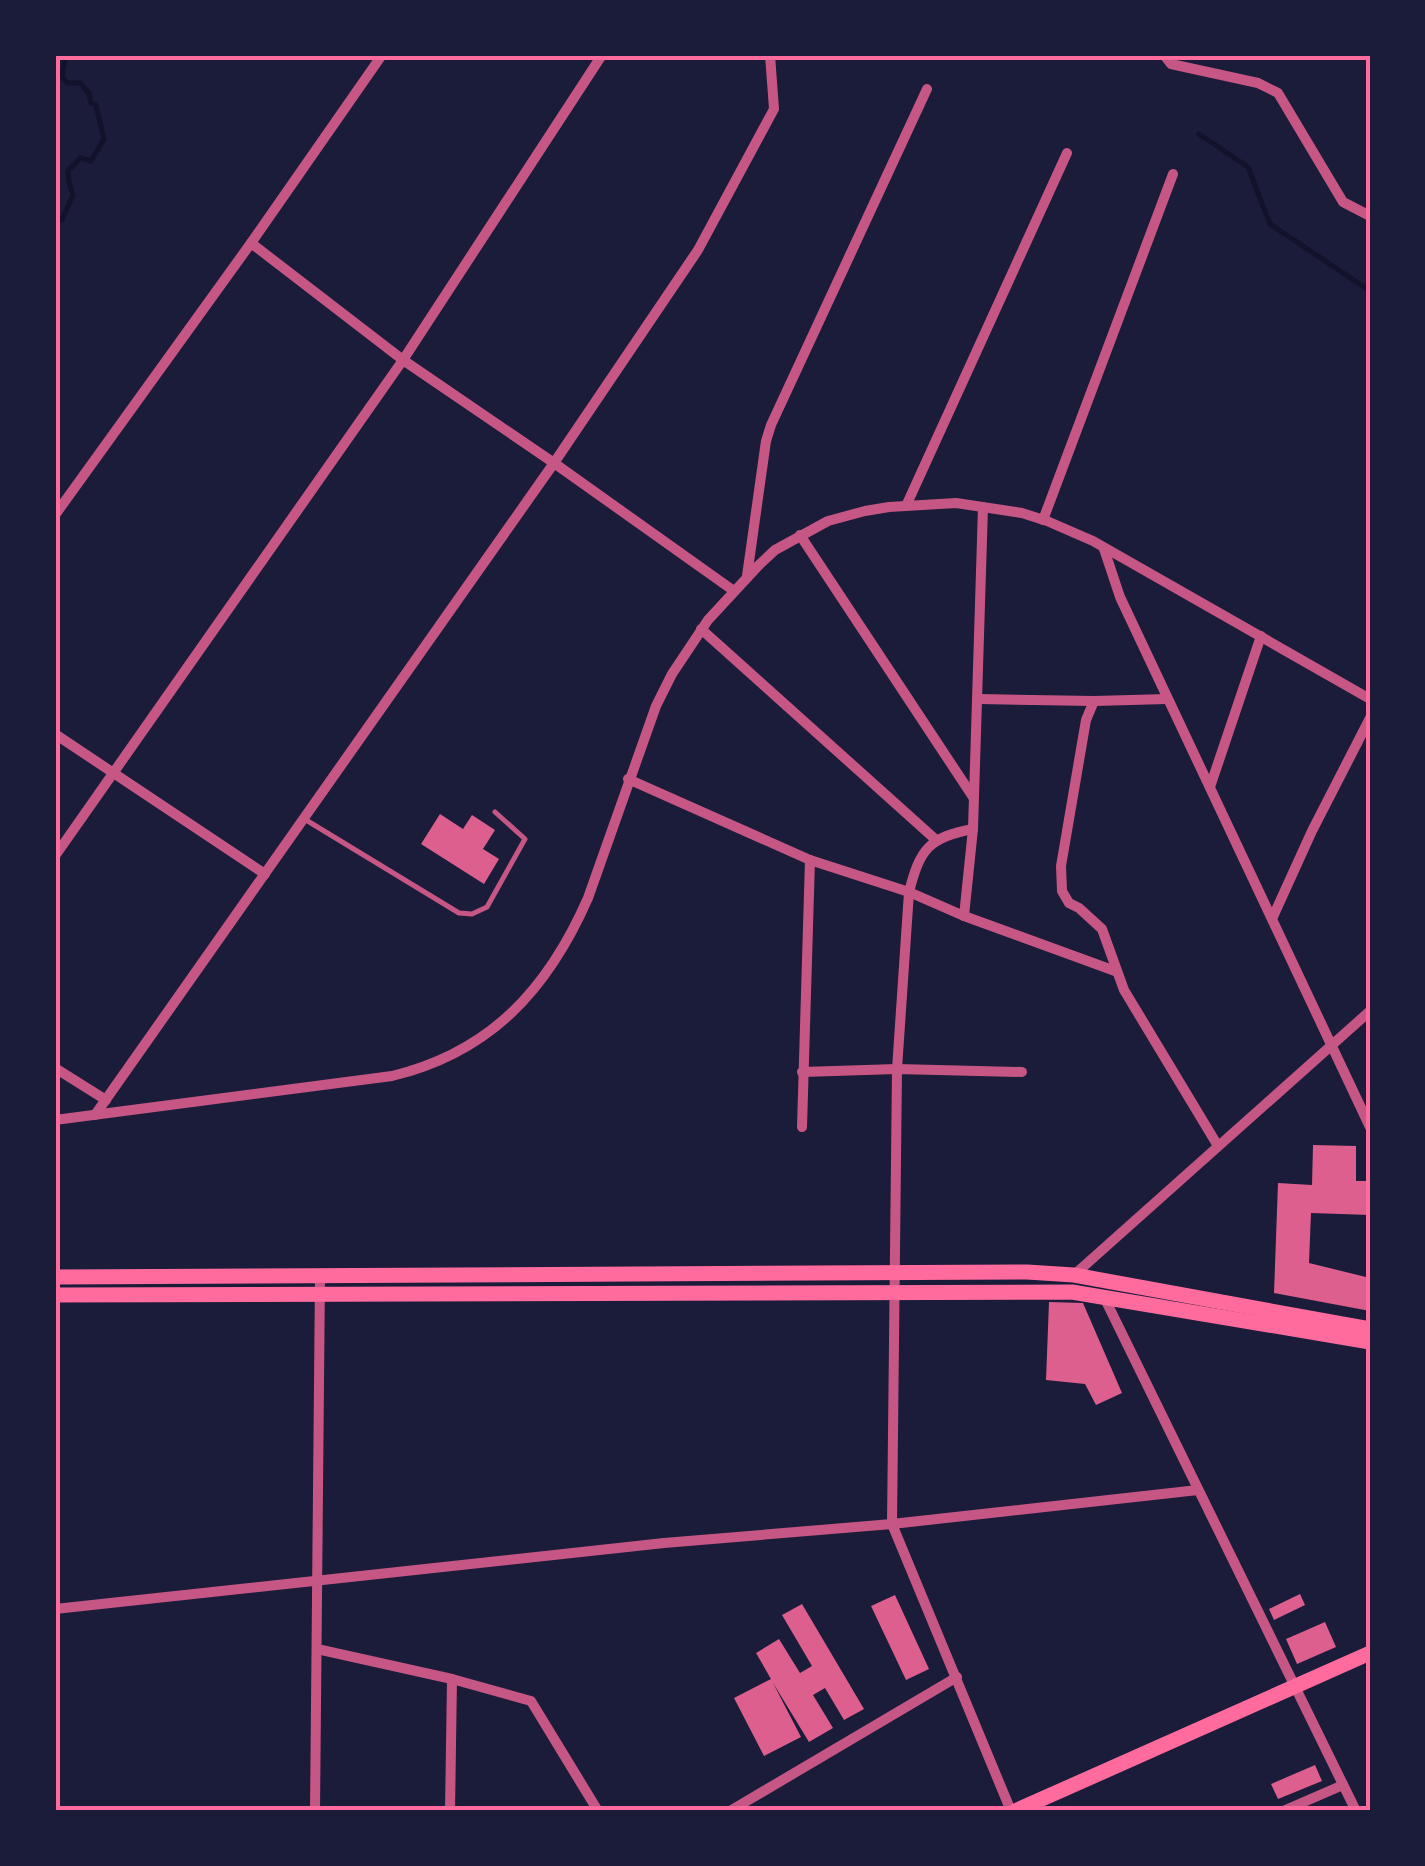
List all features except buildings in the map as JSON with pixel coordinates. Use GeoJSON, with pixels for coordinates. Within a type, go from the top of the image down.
{"type":"FeatureCollection","features":[{"type":"Feature","properties":{"kind":"main road"},"geometry":{"type":"LineString","coordinates":[[55,1276],[1027,1272],[1074,1274],[1370,1329]]}},
{"type":"Feature","properties":{"kind":"main road"},"geometry":{"type":"LineString","coordinates":[[787,1274],[788,1293]]}},
{"type":"Feature","properties":{"kind":"main road"},"geometry":{"type":"LineString","coordinates":[[509,1275],[510,1294]]}},
{"type":"Feature","properties":{"kind":"main road"},"geometry":{"type":"LineString","coordinates":[[640,1275],[640,1293]]}},
{"type":"Feature","properties":{"kind":"main road"},"geometry":{"type":"LineString","coordinates":[[55,1295],[1072,1292],[1370,1342]]}},
{"type":"Feature","properties":{"kind":"main road"},"geometry":{"type":"LineString","coordinates":[[1013,1811],[1370,1653]]}},
{"type":"Feature","properties":{"kind":"street"},"geometry":{"type":"LineString","coordinates":[[55,515],[382,55]]}},
{"type":"Feature","properties":{"kind":"street"},"geometry":{"type":"LineString","coordinates":[[55,856],[403,360],[602,55]]}},
{"type":"Feature","properties":{"kind":"street"},"geometry":{"type":"LineString","coordinates":[[95,1115],[554,462],[698,250],[774,109],[770,55]]}},
{"type":"Feature","properties":{"kind":"street"},"geometry":{"type":"LineString","coordinates":[[1164,55],[1171,64],[1258,84],[1278,93],[1343,202],[1370,216]]}},
{"type":"Feature","properties":{"kind":"street"},"geometry":{"type":"LineString","coordinates":[[747,578],[771,425],[926,89]]}},
{"type":"Feature","properties":{"kind":"street"},"geometry":{"type":"LineString","coordinates":[[906,506],[1067,153]]}},
{"type":"Feature","properties":{"kind":"street"},"geometry":{"type":"LineString","coordinates":[[1043,520],[1174,174]]}},
{"type":"Feature","properties":{"kind":"street"},"geometry":{"type":"LineString","coordinates":[[251,242],[403,360],[734,590]]}},
{"type":"Feature","properties":{"kind":"street"},"geometry":{"type":"LineString","coordinates":[[55,1120],[392,1076],[422,1068],[495,1029],[522,1002],[575,927],[628,779],[672,674],[734,590],[775,550],[828,521],[906,506],[956,504],[1022,513],[1104,548],[1370,699]]}},
{"type":"Feature","properties":{"kind":"street"},"geometry":{"type":"LineString","coordinates":[[964,916],[973,829],[983,507]]}},
{"type":"Feature","properties":{"kind":"street"},"geometry":{"type":"LineString","coordinates":[[800,536],[974,798]]}},
{"type":"Feature","properties":{"kind":"street"},"geometry":{"type":"LineString","coordinates":[[1104,548],[1120,597],[1370,1127]]}},
{"type":"Feature","properties":{"kind":"street"},"geometry":{"type":"LineString","coordinates":[[702,630],[936,840]]}},
{"type":"Feature","properties":{"kind":"street"},"geometry":{"type":"LineString","coordinates":[[1210,787],[1261,636]]}},
{"type":"Feature","properties":{"kind":"street"},"geometry":{"type":"LineString","coordinates":[[978,698],[1167,699]]}},
{"type":"Feature","properties":{"kind":"street"},"geometry":{"type":"LineString","coordinates":[[1094,701],[1086,720],[1060,879],[1062,891],[1068,902],[1102,929],[1124,990],[1218,1146]]}},
{"type":"Feature","properties":{"kind":"street"},"geometry":{"type":"LineString","coordinates":[[1272,919],[1312,830],[1370,718]]}},
{"type":"Feature","properties":{"kind":"street"},"geometry":{"type":"LineString","coordinates":[[55,734],[265,874]]}},
{"type":"Feature","properties":{"kind":"street"},"geometry":{"type":"LineString","coordinates":[[628,779],[810,860],[909,892],[964,916],[1116,970]]}},
{"type":"Feature","properties":{"kind":"street"},"geometry":{"type":"LineString","coordinates":[[973,829],[936,840],[915,868],[909,892],[897,1070],[892,1524],[1013,1811]]}},
{"type":"Feature","properties":{"kind":"street"},"geometry":{"type":"LineString","coordinates":[[802,1127],[810,860]]}},
{"type":"Feature","properties":{"kind":"street"},"geometry":{"type":"LineString","coordinates":[[1074,1274],[1370,1011]]}},
{"type":"Feature","properties":{"kind":"street"},"geometry":{"type":"LineString","coordinates":[[55,1068],[106,1100]]}},
{"type":"Feature","properties":{"kind":"street"},"geometry":{"type":"LineString","coordinates":[[802,1072],[1022,1072]]}},
{"type":"Feature","properties":{"kind":"street"},"geometry":{"type":"LineString","coordinates":[[315,1811],[320,1276]]}},
{"type":"Feature","properties":{"kind":"street"},"geometry":{"type":"LineString","coordinates":[[1104,1297],[1356,1811]]}},
{"type":"Feature","properties":{"kind":"street"},"geometry":{"type":"LineString","coordinates":[[55,1609],[1198,1490]]}},
{"type":"Feature","properties":{"kind":"street"},"geometry":{"type":"LineString","coordinates":[[317,1650],[452,1679],[530,1701],[598,1811]]}},
{"type":"Feature","properties":{"kind":"street"},"geometry":{"type":"LineString","coordinates":[[730,1811],[957,1676]]}},
{"type":"Feature","properties":{"kind":"street"},"geometry":{"type":"LineString","coordinates":[[450,1811],[452,1679]]}},
{"type":"Feature","properties":{"kind":"street"},"geometry":{"type":"LineString","coordinates":[[1283,1811],[1344,1784]]}},
{"type":"Feature","properties":{"kind":"lane"},"geometry":{"type":"LineString","coordinates":[[304,818],[459,913],[472,914],[487,908],[525,839],[496,812]]}},
{"type":"Feature","properties":{"kind":"waterway"},"geometry":{"type":"LineString","coordinates":[[55,220],[62,220],[73,195],[68,171],[80,158],[91,161],[104,139],[89,93],[80,83],[67,83],[62,76],[70,55]]}},
{"type":"Feature","properties":{"kind":"waterway"},"geometry":{"type":"LineString","coordinates":[[1199,134],[1248,167],[1270,224],[1370,291]]}}]}
